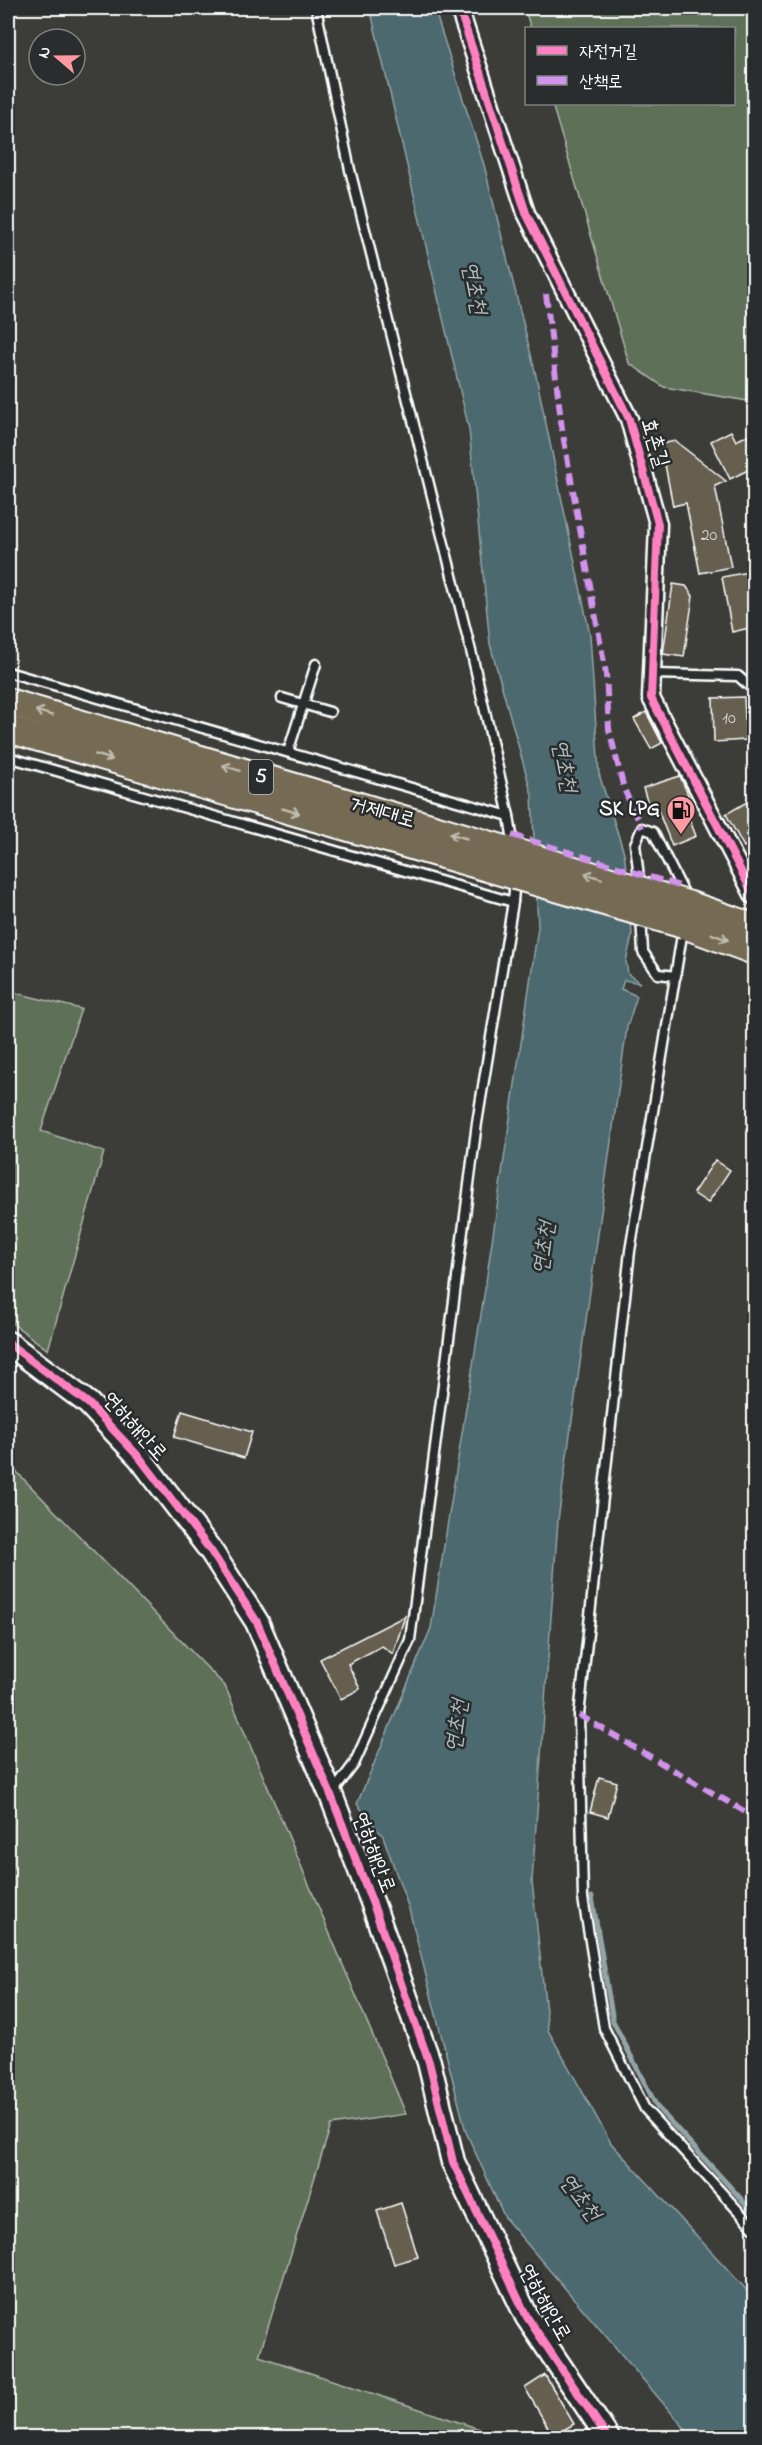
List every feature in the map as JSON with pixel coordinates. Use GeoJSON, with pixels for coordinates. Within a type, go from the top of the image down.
{"type":"FeatureCollection","features":[{"type":"Feature","properties":{"kind":"main road","name":"거제대로"},"geometry":{"type":"LineString","coordinates":[[8,702],[515,864],[687,915],[754,927]]}},
{"type":"Feature","properties":{"kind":"main road","name":"거제대로"},"geometry":{"type":"LineString","coordinates":[[8,729],[515,864]]}},
{"type":"Feature","properties":{"kind":"main road","name":"거제대로"},"geometry":{"type":"LineString","coordinates":[[687,915],[754,951]]}},
{"type":"Feature","properties":{"kind":"street","name":"효촌길"},"geometry":{"type":"LineString","coordinates":[[459,8],[526,213],[629,419],[658,524],[651,698],[754,896]]}},
{"type":"Feature","properties":{"kind":"street","name":"연하해안로"},"geometry":{"type":"LineString","coordinates":[[8,1343],[88,1402],[140,1458],[211,1551],[257,1622],[331,1795],[374,1906],[429,2062],[453,2162],[526,2317],[608,2438]]}},
{"type":"Feature","properties":{"kind":"lane"},"geometry":{"type":"LineString","coordinates":[[316,8],[350,170],[473,659],[509,816],[515,864],[513,902],[477,1123],[410,1640],[354,1764],[331,1795]]}},
{"type":"Feature","properties":{"kind":"lane"},"geometry":{"type":"LineString","coordinates":[[288,752],[316,664]]}},
{"type":"Feature","properties":{"kind":"lane"},"geometry":{"type":"LineString","coordinates":[[8,672],[509,816]]}},
{"type":"Feature","properties":{"kind":"lane"},"geometry":{"type":"LineString","coordinates":[[652,674],[738,676],[754,690]]}},
{"type":"Feature","properties":{"kind":"lane"},"geometry":{"type":"LineString","coordinates":[[282,698],[330,712]]}},
{"type":"Feature","properties":{"kind":"lane"},"geometry":{"type":"LineString","coordinates":[[8,757],[513,902]]}},
{"type":"Feature","properties":{"kind":"lane"},"geometry":{"type":"LineString","coordinates":[[676,976],[658,974],[643,952],[635,844],[642,828],[653,832],[687,915],[630,1251],[579,1714],[583,1898],[604,2028],[645,2109],[754,2228]]}},
{"type":"Feature","properties":{"kind":"green space"},"geometry":{"type":"Polygon","coordinates":[[[524,8],[754,8],[754,402],[664,387],[629,363],[552,105],[735,105],[735,27],[531,27],[524,8]]]}},
{"type":"Feature","properties":{"kind":"green space"},"geometry":{"type":"Polygon","coordinates":[[[8,991],[81,1009],[41,1131],[104,1152],[48,1350],[8,1320],[8,991]]]}},
{"type":"Feature","properties":{"kind":"green space"},"geometry":{"type":"Polygon","coordinates":[[[8,1463],[225,1686],[406,2114],[331,2125],[259,2356],[504,2437],[8,2437],[8,1463]]]}},
{"type":"Feature","properties":{"kind":"water","name":"연초천"},"geometry":{"type":"Polygon","coordinates":[[[370,8],[434,8],[484,165],[535,371],[590,635],[599,774],[624,853],[632,936],[626,961],[628,974],[640,983],[624,980],[621,989],[637,996],[627,1027],[558,1520],[532,1881],[548,2030],[611,2143],[754,2298],[754,2437],[692,2437],[505,2218],[466,2132],[409,1909],[383,1836],[357,1804],[431,1628],[485,1289],[538,927],[532,795],[490,644],[469,429],[370,8]]]}},
{"type":"Feature","properties":{"kind":"building"},"geometry":{"type":"Polygon","coordinates":[[[731,431],[736,441],[754,432],[754,467],[730,479],[711,441],[731,431]]]}},
{"type":"Feature","properties":{"kind":"building"},"geometry":{"type":"Polygon","coordinates":[[[675,441],[726,481],[715,486],[731,567],[700,573],[686,503],[673,506],[661,444],[675,441]]]}},
{"type":"Feature","properties":{"kind":"building"},"geometry":{"type":"Polygon","coordinates":[[[754,571],[754,627],[732,632],[722,577],[754,571]]]}},
{"type":"Feature","properties":{"kind":"building"},"geometry":{"type":"Polygon","coordinates":[[[673,584],[686,586],[693,596],[684,657],[663,654],[673,584]]]}},
{"type":"Feature","properties":{"kind":"building"},"geometry":{"type":"Polygon","coordinates":[[[744,697],[746,740],[714,742],[713,698],[744,697]]]}},
{"type":"Feature","properties":{"kind":"building"},"geometry":{"type":"Polygon","coordinates":[[[646,712],[662,743],[651,749],[634,719],[646,712]]]}},
{"type":"Feature","properties":{"kind":"building"},"geometry":{"type":"Polygon","coordinates":[[[680,776],[689,797],[682,800],[696,836],[672,846],[657,808],[650,810],[643,788],[680,776]]]}},
{"type":"Feature","properties":{"kind":"building"},"geometry":{"type":"Polygon","coordinates":[[[754,798],[754,841],[744,847],[726,814],[754,798]]]}},
{"type":"Feature","properties":{"kind":"building"},"geometry":{"type":"Polygon","coordinates":[[[715,1160],[730,1170],[708,1203],[693,1193],[715,1160]]]}},
{"type":"Feature","properties":{"kind":"building"},"geometry":{"type":"Polygon","coordinates":[[[182,1411],[252,1432],[244,1458],[174,1437],[182,1411]]]}},
{"type":"Feature","properties":{"kind":"building"},"geometry":{"type":"Polygon","coordinates":[[[405,1616],[393,1654],[382,1646],[348,1664],[360,1689],[341,1699],[320,1659],[405,1616]]]}},
{"type":"Feature","properties":{"kind":"building"},"geometry":{"type":"Polygon","coordinates":[[[599,1777],[617,1782],[608,1817],[590,1812],[599,1777]]]}},
{"type":"Feature","properties":{"kind":"building"},"geometry":{"type":"Polygon","coordinates":[[[401,2203],[418,2257],[394,2264],[377,2211],[401,2203]]]}},
{"type":"Feature","properties":{"kind":"building"},"geometry":{"type":"Polygon","coordinates":[[[545,2375],[574,2424],[553,2436],[525,2388],[545,2375]]]}},
{"type":"Feature","properties":{"kind":"waterway"},"geometry":{"type":"LineString","coordinates":[[592,1897],[613,2021],[657,2107],[754,2213]]}},
{"type":"Feature","properties":{"kind":"marked path"},"geometry":{"type":"LineString","coordinates":[[546,294],[562,429],[606,674],[609,729],[624,789],[642,828]]}},
{"type":"Feature","properties":{"kind":"marked path"},"geometry":{"type":"LineString","coordinates":[[512,835],[680,886]]}},
{"type":"Feature","properties":{"kind":"marked path"},"geometry":{"type":"LineString","coordinates":[[579,1715],[754,1817]]}},
{"type":"Feature","properties":{"kind":"cycle path"},"geometry":{"type":"LineString","coordinates":[[459,8],[526,213],[629,419],[658,524],[651,698],[754,896]]}},
{"type":"Feature","properties":{"kind":"cycle path"},"geometry":{"type":"LineString","coordinates":[[8,1343],[88,1403],[140,1458],[211,1551],[257,1622],[331,1795],[374,1907],[429,2062],[453,2162],[527,2317],[608,2438]]}},
{"type":"Feature","properties":{"kind":"place","name":"SK LPG"},"geometry":{"type":"Point","coordinates":[681,836]}}]}
